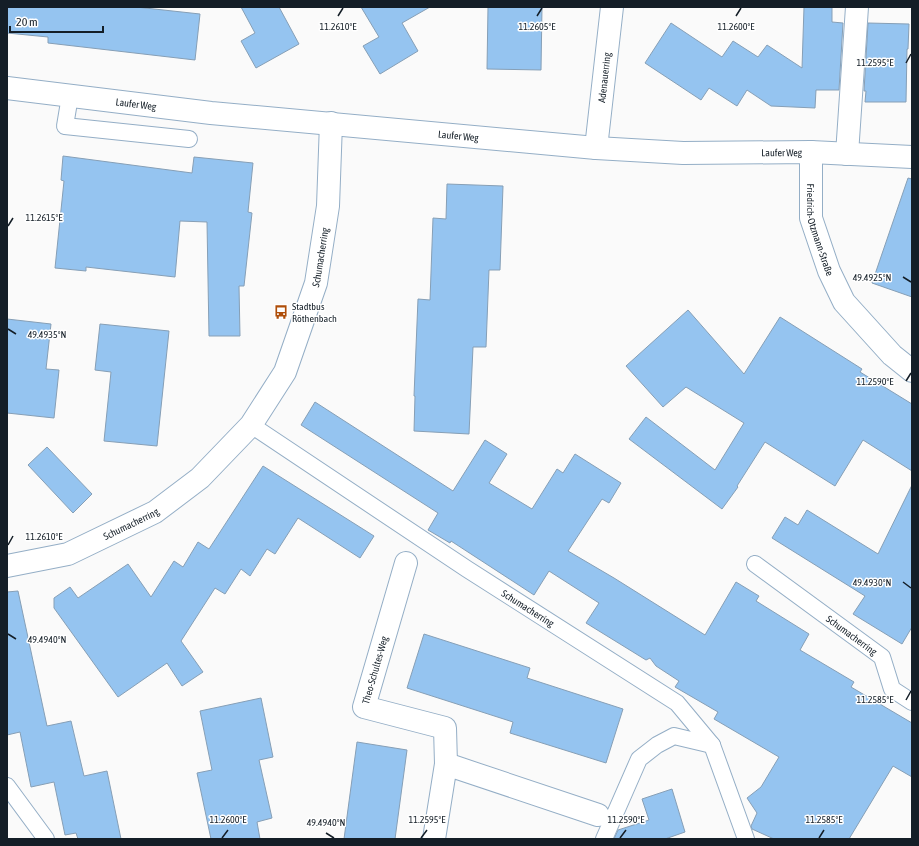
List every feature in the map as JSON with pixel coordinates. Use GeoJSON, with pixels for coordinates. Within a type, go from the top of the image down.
{"type":"FeatureCollection","features":[{"type":"Feature","properties":{"kind":"street","name":"Adenauerring"},"geometry":{"type":"LineString","coordinates":[[596,148],[612,7]]}},
{"type":"Feature","properties":{"kind":"street"},"geometry":{"type":"LineString","coordinates":[[847,154],[857,7]]}},
{"type":"Feature","properties":{"kind":"street","name":"Laufer Weg"},"geometry":{"type":"LineString","coordinates":[[7,88],[199,111],[596,148],[683,153],[811,152],[912,157]]}},
{"type":"Feature","properties":{"kind":"street","name":"Schumacherring"},"geometry":{"type":"LineString","coordinates":[[7,566],[68,554],[155,512],[200,478],[251,425],[285,372],[316,283],[328,206],[331,123]]}},
{"type":"Feature","properties":{"kind":"street","name":"Friedrich-Otzmann-Straße"},"geometry":{"type":"LineString","coordinates":[[811,152],[811,218],[829,271],[844,302],[892,355],[912,371]]}},
{"type":"Feature","properties":{"kind":"street","name":"Theo-Schultes-Weg"},"geometry":{"type":"LineString","coordinates":[[406,563],[364,707],[445,728],[446,764],[434,839]]}},
{"type":"Feature","properties":{"kind":"street"},"geometry":{"type":"LineString","coordinates":[[446,764],[598,815]]}},
{"type":"Feature","properties":{"kind":"lane"},"geometry":{"type":"LineString","coordinates":[[70,96],[65,126],[189,139]]}},
{"type":"Feature","properties":{"kind":"lane","name":"Schumacherring"},"geometry":{"type":"LineString","coordinates":[[251,425],[468,570],[677,703],[712,745],[746,839]]}},
{"type":"Feature","properties":{"kind":"lane","name":"Schumacherring"},"geometry":{"type":"LineString","coordinates":[[756,564],[882,657],[892,689],[912,702]]}},
{"type":"Feature","properties":{"kind":"lane"},"geometry":{"type":"LineString","coordinates":[[604,839],[639,759],[656,745],[674,736],[712,745]]}},
{"type":"Feature","properties":{"kind":"lane"},"geometry":{"type":"LineString","coordinates":[[7,786],[46,839]]}},
{"type":"Feature","properties":{"kind":"building"},"geometry":{"type":"Polygon","coordinates":[[[7,7],[136,7],[200,14],[195,60],[48,43],[48,37],[7,33],[7,7]]]}},
{"type":"Feature","properties":{"kind":"building"},"geometry":{"type":"Polygon","coordinates":[[[241,7],[279,7],[299,44],[256,68],[241,41],[255,33],[241,7]]]}},
{"type":"Feature","properties":{"kind":"building"},"geometry":{"type":"Polygon","coordinates":[[[361,7],[430,7],[402,23],[418,51],[380,74],[363,46],[379,37],[361,7]]]}},
{"type":"Feature","properties":{"kind":"building"},"geometry":{"type":"Polygon","coordinates":[[[488,7],[542,7],[541,70],[487,69],[488,7]]]}},
{"type":"Feature","properties":{"kind":"building"},"geometry":{"type":"Polygon","coordinates":[[[804,7],[832,7],[832,22],[843,23],[839,90],[816,90],[815,108],[771,106],[747,90],[737,106],[709,88],[701,100],[645,63],[671,23],[722,57],[733,41],[758,57],[767,45],[802,68],[804,7]]]}},
{"type":"Feature","properties":{"kind":"building"},"geometry":{"type":"Polygon","coordinates":[[[868,23],[909,24],[906,102],[865,102],[866,91],[864,91],[868,23]]]}},
{"type":"Feature","properties":{"kind":"building"},"geometry":{"type":"Polygon","coordinates":[[[63,156],[192,173],[194,157],[253,163],[248,212],[252,213],[244,286],[239,286],[240,336],[209,336],[207,222],[180,221],[175,277],[86,267],[86,271],[55,268],[64,181],[61,180],[63,156]]]}},
{"type":"Feature","properties":{"kind":"building"},"geometry":{"type":"Polygon","coordinates":[[[908,178],[912,179],[912,297],[872,283],[908,178]]]}},
{"type":"Feature","properties":{"kind":"building"},"geometry":{"type":"Polygon","coordinates":[[[447,184],[503,186],[500,270],[489,270],[486,347],[473,347],[469,434],[414,431],[418,299],[430,300],[433,218],[446,219],[447,184]]]}},
{"type":"Feature","properties":{"kind":"building"},"geometry":{"type":"Polygon","coordinates":[[[688,310],[744,374],[780,317],[862,369],[860,372],[912,404],[912,471],[863,440],[835,486],[765,442],[737,486],[738,487],[722,509],[629,439],[646,417],[715,470],[744,423],[686,387],[663,407],[626,366],[688,310]]]}},
{"type":"Feature","properties":{"kind":"building"},"geometry":{"type":"Polygon","coordinates":[[[7,319],[51,324],[46,369],[59,370],[54,418],[7,413],[7,319]]]}},
{"type":"Feature","properties":{"kind":"building"},"geometry":{"type":"Polygon","coordinates":[[[100,324],[169,331],[157,446],[104,441],[111,372],[95,370],[100,324]]]}},
{"type":"Feature","properties":{"kind":"building"},"geometry":{"type":"Polygon","coordinates":[[[315,402],[453,491],[485,440],[507,454],[489,483],[532,509],[557,469],[563,473],[575,454],[621,483],[609,503],[602,499],[568,551],[705,635],[736,582],[759,596],[756,601],[809,634],[800,650],[854,682],[851,687],[912,723],[912,777],[893,766],[849,839],[774,839],[752,829],[751,826],[757,813],[747,798],[761,787],[779,757],[714,719],[718,712],[675,687],[679,681],[656,666],[650,658],[646,660],[586,623],[599,603],[549,571],[534,595],[451,541],[450,543],[428,530],[438,513],[301,425],[315,402]]]}},
{"type":"Feature","properties":{"kind":"building"},"geometry":{"type":"Polygon","coordinates":[[[47,447],[92,494],[73,513],[28,465],[47,447]]]}},
{"type":"Feature","properties":{"kind":"building"},"geometry":{"type":"Polygon","coordinates":[[[263,466],[374,536],[360,558],[298,518],[275,554],[267,549],[250,576],[241,569],[225,594],[215,588],[181,641],[203,672],[182,686],[167,663],[118,697],[54,608],[54,598],[70,587],[78,598],[128,564],[151,597],[174,561],[183,567],[198,542],[209,549],[263,466]]]}},
{"type":"Feature","properties":{"kind":"building"},"geometry":{"type":"Polygon","coordinates":[[[912,485],[912,627],[902,644],[853,614],[865,596],[772,538],[785,517],[798,525],[807,510],[878,554],[912,485]]]}},
{"type":"Feature","properties":{"kind":"building"},"geometry":{"type":"Polygon","coordinates":[[[18,591],[47,726],[71,721],[84,776],[107,771],[121,839],[78,839],[76,833],[65,835],[54,782],[31,787],[20,732],[7,735],[7,592],[18,591]]]}},
{"type":"Feature","properties":{"kind":"building"},"geometry":{"type":"Polygon","coordinates":[[[424,634],[530,668],[527,678],[623,709],[606,763],[510,733],[513,722],[407,688],[424,634]]]}},
{"type":"Feature","properties":{"kind":"building"},"geometry":{"type":"Polygon","coordinates":[[[261,698],[273,757],[259,760],[272,818],[257,822],[260,839],[211,839],[197,773],[212,770],[200,711],[261,698]]]}},
{"type":"Feature","properties":{"kind":"building"},"geometry":{"type":"Polygon","coordinates":[[[357,742],[407,750],[395,839],[344,839],[357,742]]]}},
{"type":"Feature","properties":{"kind":"building"},"geometry":{"type":"Polygon","coordinates":[[[672,789],[685,832],[665,839],[614,839],[618,830],[649,820],[642,799],[672,789]]]}},
{"type":"Feature","properties":{"kind":"place","name":"Stadtbus Röthenbach"},"geometry":{"type":"Point","coordinates":[281,312]}}]}
